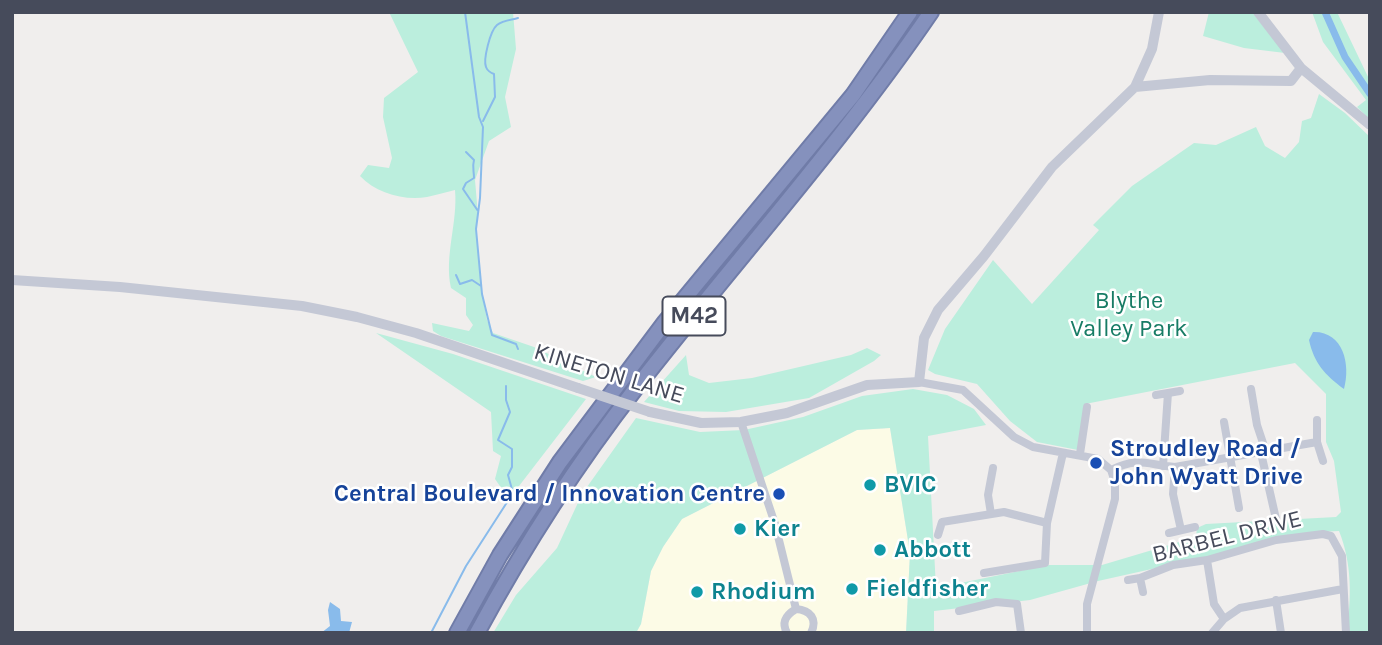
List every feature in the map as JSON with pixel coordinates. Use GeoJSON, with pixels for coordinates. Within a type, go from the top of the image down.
{"type":"FeatureCollection","features":[{"type":"Feature","properties":{"kind":"highway","name":"M42"},"geometry":{"type":"LineString","coordinates":[[457,633],[500,555],[560,461],[665,322],[853,95],[910,12]]}},
{"type":"Feature","properties":{"kind":"highway","name":"M42"},"geometry":{"type":"LineString","coordinates":[[477,633],[506,578],[573,474],[627,400],[816,167],[890,72],[931,12]]}},
{"type":"Feature","properties":{"kind":"street"},"geometry":{"type":"LineString","coordinates":[[1087,633],[1087,604],[1115,499],[1115,482],[1111,470],[1098,459],[1034,447],[1014,437],[963,390],[919,382],[924,338],[938,310],[984,256],[1052,167],[1135,88],[1152,49],[1159,12]]}},
{"type":"Feature","properties":{"kind":"street"},"geometry":{"type":"LineString","coordinates":[[1258,12],[1301,68],[1370,125]]}},
{"type":"Feature","properties":{"kind":"street"},"geometry":{"type":"LineString","coordinates":[[1291,81],[1301,68]]}},
{"type":"Feature","properties":{"kind":"street"},"geometry":{"type":"LineString","coordinates":[[1135,88],[1210,80],[1317,82]]}},
{"type":"Feature","properties":{"kind":"street","name":"KINETON LANE"},"geometry":{"type":"LineString","coordinates":[[12,280],[120,287],[302,306],[357,317],[650,412],[701,423],[741,422],[787,413],[867,386],[919,382]]}},
{"type":"Feature","properties":{"kind":"street"},"geometry":{"type":"LineString","coordinates":[[1251,389],[1276,519]]}},
{"type":"Feature","properties":{"kind":"street"},"geometry":{"type":"LineString","coordinates":[[1156,395],[1180,391]]}},
{"type":"Feature","properties":{"kind":"street"},"geometry":{"type":"LineString","coordinates":[[1163,466],[1168,393]]}},
{"type":"Feature","properties":{"kind":"street"},"geometry":{"type":"LineString","coordinates":[[1080,454],[1087,407]]}},
{"type":"Feature","properties":{"kind":"street"},"geometry":{"type":"LineString","coordinates":[[1317,420],[1317,442],[1323,461]]}},
{"type":"Feature","properties":{"kind":"street"},"geometry":{"type":"LineString","coordinates":[[741,422],[775,524],[796,609]]}},
{"type":"Feature","properties":{"kind":"street"},"geometry":{"type":"LineString","coordinates":[[1224,422],[1239,508]]}},
{"type":"Feature","properties":{"kind":"street"},"geometry":{"type":"LineString","coordinates":[[1111,470],[1125,463],[1139,461],[1175,467],[1317,442]]}},
{"type":"Feature","properties":{"kind":"street"},"geometry":{"type":"LineString","coordinates":[[984,573],[1045,563],[1046,523],[1063,453]]}},
{"type":"Feature","properties":{"kind":"street"},"geometry":{"type":"LineString","coordinates":[[1175,467],[1173,494],[1181,530]]}},
{"type":"Feature","properties":{"kind":"street"},"geometry":{"type":"LineString","coordinates":[[991,514],[988,495],[993,468]]}},
{"type":"Feature","properties":{"kind":"street"},"geometry":{"type":"LineString","coordinates":[[938,535],[942,522],[1004,512],[1046,523]]}},
{"type":"Feature","properties":{"kind":"street"},"geometry":{"type":"LineString","coordinates":[[1169,533],[1195,527]]}},
{"type":"Feature","properties":{"kind":"street","name":"BARBEL DRIVE"},"geometry":{"type":"LineString","coordinates":[[1128,580],[1172,565],[1207,560],[1276,540],[1323,534],[1331,536],[1342,556],[1346,633]]}},
{"type":"Feature","properties":{"kind":"street"},"geometry":{"type":"LineString","coordinates":[[1207,560],[1214,604],[1224,619]]}},
{"type":"Feature","properties":{"kind":"street","name":"BARBEL DRIVE"},"geometry":{"type":"LineString","coordinates":[[1140,578],[1143,592]]}},
{"type":"Feature","properties":{"kind":"street"},"geometry":{"type":"LineString","coordinates":[[1212,633],[1224,619],[1240,608],[1343,589]]}},
{"type":"Feature","properties":{"kind":"street"},"geometry":{"type":"LineString","coordinates":[[1276,600],[1281,633]]}},
{"type":"Feature","properties":{"kind":"street"},"geometry":{"type":"LineString","coordinates":[[960,611],[996,602],[1017,604],[1021,633]]}},
{"type":"Feature","properties":{"kind":"street"},"geometry":{"type":"LineString","coordinates":[[787,633],[784,624],[786,618],[796,609]]}},
{"type":"Feature","properties":{"kind":"street"},"geometry":{"type":"LineString","coordinates":[[796,609],[813,617],[811,633]]}},
{"type":"Feature","properties":{"kind":"shaded area"},"geometry":{"type":"Polygon","coordinates":[[[890,428],[910,553],[906,633],[636,633],[641,624],[651,571],[682,519],[857,430],[890,428]]]}},
{"type":"Feature","properties":{"kind":"green space"},"geometry":{"type":"Polygon","coordinates":[[[389,12],[513,12],[516,49],[505,97],[511,127],[489,141],[475,180],[478,215],[476,229],[487,320],[493,333],[534,347],[596,377],[583,381],[441,336],[433,331],[432,323],[469,331],[473,325],[466,315],[466,298],[451,288],[449,276],[455,190],[427,197],[400,197],[374,187],[360,176],[368,165],[389,168],[392,158],[383,117],[384,98],[418,72],[389,12]]]}},
{"type":"Feature","properties":{"kind":"green space"},"geometry":{"type":"Polygon","coordinates":[[[1209,12],[1252,12],[1285,53],[1244,48],[1203,36],[1209,12]]]}},
{"type":"Feature","properties":{"kind":"green space"},"geometry":{"type":"Polygon","coordinates":[[[1312,12],[1337,12],[1370,81],[1370,120],[1357,107],[1366,100],[1323,42],[1312,12]]]}},
{"type":"Feature","properties":{"kind":"green space","name":"Blythe Valley Park"},"geometry":{"type":"Polygon","coordinates":[[[1319,94],[1345,113],[1370,137],[1370,633],[1346,633],[1350,581],[1339,531],[1318,532],[1098,581],[1030,600],[934,611],[934,633],[906,633],[910,553],[890,428],[857,430],[682,519],[651,571],[641,624],[636,633],[493,633],[516,595],[557,548],[582,494],[636,418],[700,432],[744,430],[803,417],[862,396],[913,389],[947,395],[974,409],[986,425],[928,436],[936,588],[1049,565],[1102,565],[1196,537],[1197,528],[1206,524],[1336,517],[1341,512],[1334,461],[1326,442],[1326,394],[1295,363],[1085,404],[1078,450],[1037,442],[1010,421],[977,384],[928,370],[945,329],[993,260],[1032,304],[1099,230],[1093,225],[1132,186],[1194,143],[1216,145],[1256,127],[1265,146],[1285,158],[1299,142],[1302,121],[1311,118],[1319,94]]]}},
{"type":"Feature","properties":{"kind":"green space"},"geometry":{"type":"Polygon","coordinates":[[[376,333],[453,354],[586,399],[509,499],[495,479],[501,456],[493,451],[491,412],[376,333]]]}},
{"type":"Feature","properties":{"kind":"green space"},"geometry":{"type":"Polygon","coordinates":[[[867,348],[881,355],[809,398],[726,412],[679,411],[644,402],[686,355],[689,375],[709,383],[752,378],[851,355],[867,348]]]}},
{"type":"Feature","properties":{"kind":"water"},"geometry":{"type":"Polygon","coordinates":[[[1313,332],[1323,333],[1338,343],[1345,360],[1344,389],[1317,362],[1309,340],[1313,332]]]}},
{"type":"Feature","properties":{"kind":"water"},"geometry":{"type":"Polygon","coordinates":[[[330,602],[340,609],[341,621],[352,622],[349,633],[321,633],[330,626],[330,602]]]}},
{"type":"Feature","properties":{"kind":"waterway"},"geometry":{"type":"LineString","coordinates":[[465,12],[479,117],[483,127],[476,229],[482,294],[492,335],[516,344],[518,349]]}},
{"type":"Feature","properties":{"kind":"waterway"},"geometry":{"type":"LineString","coordinates":[[1325,12],[1345,57],[1370,94]]}},
{"type":"Feature","properties":{"kind":"waterway"},"geometry":{"type":"LineString","coordinates":[[483,121],[495,97],[494,74],[487,69],[485,63],[490,39],[497,25],[518,18]]}},
{"type":"Feature","properties":{"kind":"waterway"},"geometry":{"type":"LineString","coordinates":[[466,152],[474,160],[474,178],[466,183],[463,189],[478,211]]}},
{"type":"Feature","properties":{"kind":"waterway"},"geometry":{"type":"LineString","coordinates":[[456,275],[460,284],[472,280],[481,286]]}},
{"type":"Feature","properties":{"kind":"waterway"},"geometry":{"type":"LineString","coordinates":[[431,633],[466,566],[513,493],[508,475],[512,467],[512,449],[498,440],[510,412],[506,400],[506,386]]}},
{"type":"Feature","properties":{"kind":"place","name":"Stroudley Road / John Wyatt Drive"},"geometry":{"type":"Point","coordinates":[1096,463]}},
{"type":"Feature","properties":{"kind":"place","name":"BVIC"},"geometry":{"type":"Point","coordinates":[870,485]}},
{"type":"Feature","properties":{"kind":"place","name":"Central Boulevard / Innovation Centre"},"geometry":{"type":"Point","coordinates":[779,494]}},
{"type":"Feature","properties":{"kind":"place","name":"Kier"},"geometry":{"type":"Point","coordinates":[740,529]}},
{"type":"Feature","properties":{"kind":"place","name":"Abbott"},"geometry":{"type":"Point","coordinates":[880,550]}},
{"type":"Feature","properties":{"kind":"place","name":"Fieldfisher"},"geometry":{"type":"Point","coordinates":[852,589]}},
{"type":"Feature","properties":{"kind":"place","name":"Rhodium"},"geometry":{"type":"Point","coordinates":[697,592]}}]}
